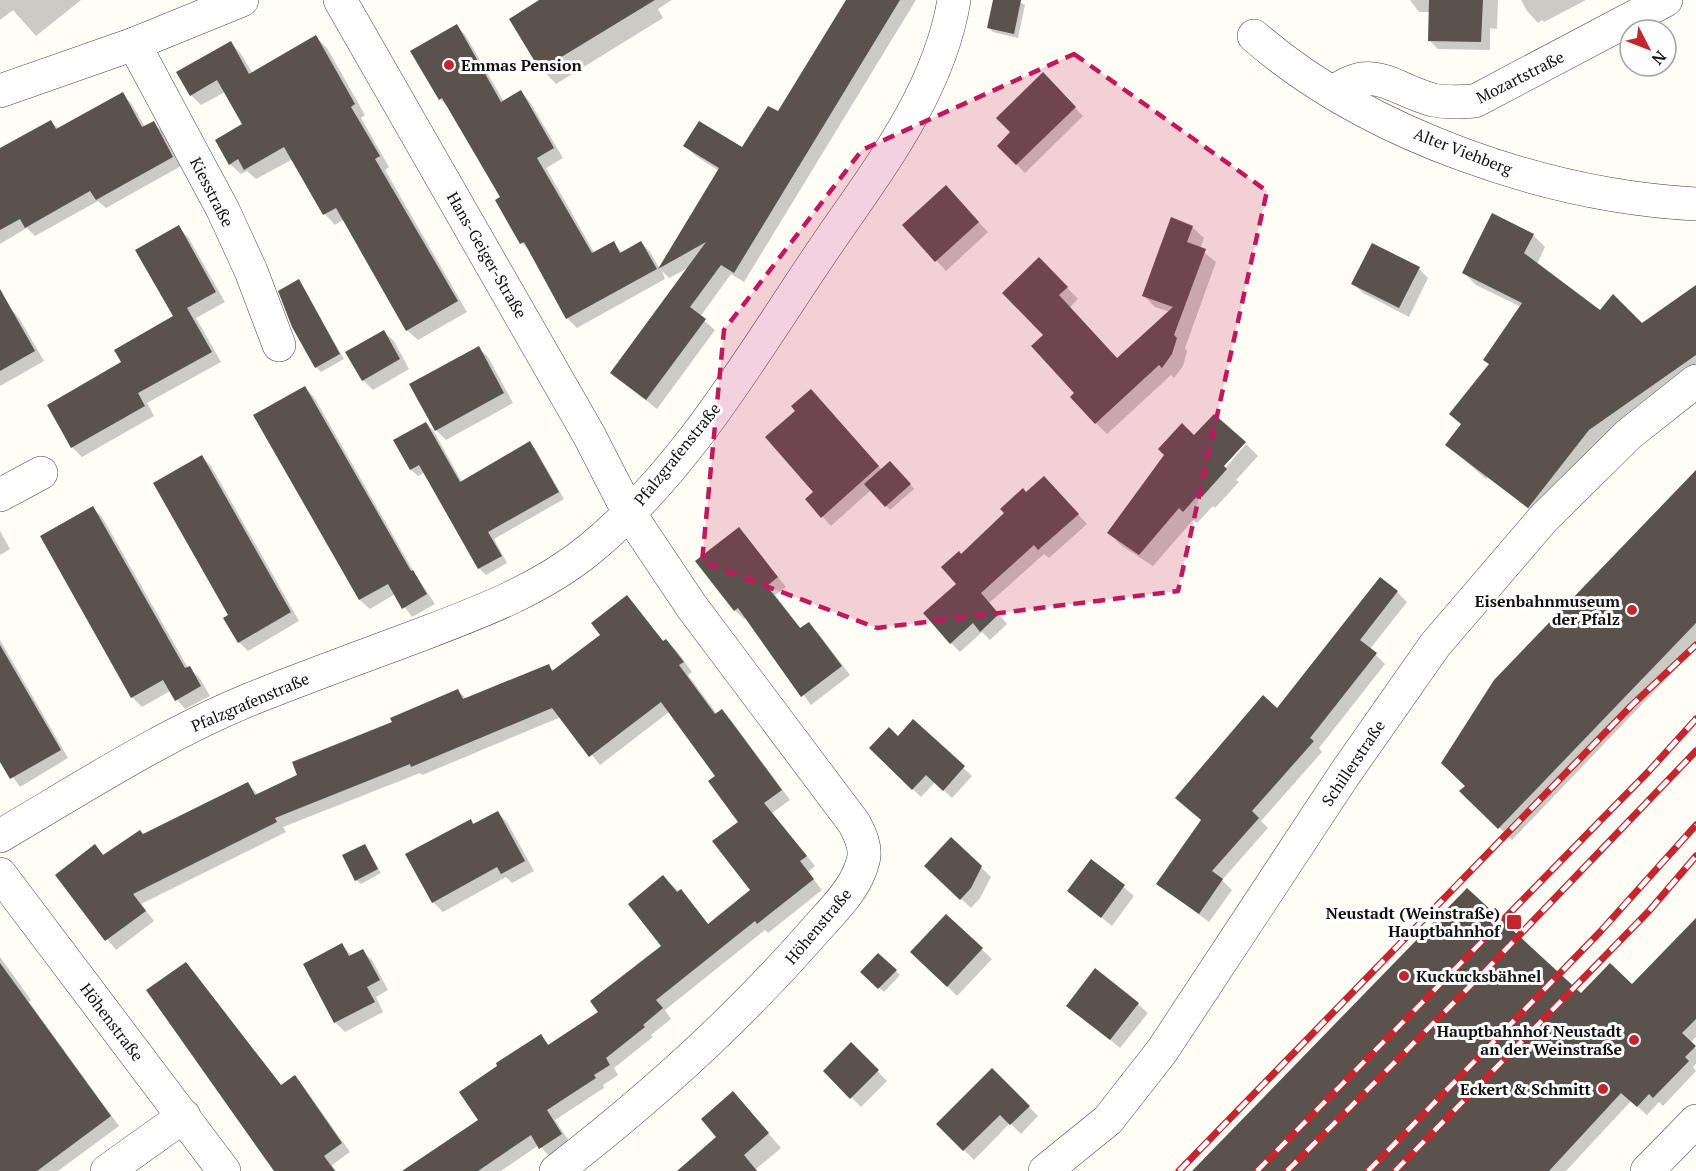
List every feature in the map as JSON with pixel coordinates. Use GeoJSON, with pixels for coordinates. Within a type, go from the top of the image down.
{"type":"FeatureCollection","features":[{"type":"Feature","properties":{"kind":"street"},"geometry":{"type":"LineString","coordinates":[[0,91],[134,44],[242,0]]}},
{"type":"Feature","properties":{"kind":"street","name":"Hans-Geiger-Straße"},"geometry":{"type":"LineString","coordinates":[[340,0],[589,435],[629,513]]}},
{"type":"Feature","properties":{"kind":"street","name":"Pfalzgrafenstraße"},"geometry":{"type":"LineString","coordinates":[[0,836],[144,752],[249,700],[516,596],[589,550],[629,513],[672,466],[710,416],[900,133],[932,75],[943,47],[954,0]]}},
{"type":"Feature","properties":{"kind":"street","name":"Mozartstraße"},"geometry":{"type":"LineString","coordinates":[[1333,93],[1356,79],[1375,77],[1433,100],[1454,103],[1475,101],[1666,0]]}},
{"type":"Feature","properties":{"kind":"street","name":"Alter Viehberg"},"geometry":{"type":"LineString","coordinates":[[1254,36],[1299,72],[1333,93],[1411,132],[1482,161],[1611,196],[1696,204]]}},
{"type":"Feature","properties":{"kind":"street","name":"Kiesstraße"},"geometry":{"type":"LineString","coordinates":[[134,44],[223,210],[251,271],[279,345]]}},
{"type":"Feature","properties":{"kind":"street","name":"Schillerstraße"},"geometry":{"type":"LineString","coordinates":[[1045,1171],[1108,1120],[1162,1052],[1344,775],[1435,645],[1543,519],[1629,434],[1696,381]]}},
{"type":"Feature","properties":{"kind":"street"},"geometry":{"type":"LineString","coordinates":[[0,495],[41,472]]}},
{"type":"Feature","properties":{"kind":"street","name":"Höhenstraße"},"geometry":{"type":"LineString","coordinates":[[556,1171],[623,1119],[718,1034],[779,972],[844,897],[858,875],[864,859],[862,839],[854,822],[693,607],[629,513]]}},
{"type":"Feature","properties":{"kind":"street","name":"Höhenstraße"},"geometry":{"type":"LineString","coordinates":[[0,874],[224,1171]]}},
{"type":"Feature","properties":{"kind":"street"},"geometry":{"type":"LineString","coordinates":[[107,1171],[184,1116]]}},
{"type":"Feature","properties":{"kind":"street"},"geometry":{"type":"LineString","coordinates":[[1647,1171],[1696,1120]]}},
{"type":"Feature","properties":{"kind":"highlighted area"},"geometry":{"type":"Polygon","coordinates":[[[1074,54],[1267,191],[1178,591],[877,628],[702,562],[724,330],[862,150],[1074,54]]]}},
{"type":"Feature","properties":{"kind":"building"},"geometry":{"type":"Polygon","coordinates":[[[539,0],[655,0],[540,70],[509,19],[539,0]]]}},
{"type":"Feature","properties":{"kind":"building"},"geometry":{"type":"Polygon","coordinates":[[[846,0],[900,0],[734,273],[721,265],[690,307],[706,319],[646,400],[610,373],[706,242],[658,269],[719,168],[683,146],[699,121],[742,147],[768,106],[778,111],[846,0]]]}},
{"type":"Feature","properties":{"kind":"building"},"geometry":{"type":"Polygon","coordinates":[[[993,0],[1021,0],[1014,34],[987,28],[993,0]]]}},
{"type":"Feature","properties":{"kind":"building"},"geometry":{"type":"Polygon","coordinates":[[[1429,0],[1483,0],[1481,42],[1428,41],[1429,0]]]}},
{"type":"Feature","properties":{"kind":"building"},"geometry":{"type":"Polygon","coordinates":[[[457,24],[501,102],[521,90],[554,148],[537,158],[592,253],[614,241],[620,253],[641,241],[657,269],[566,319],[524,242],[520,244],[495,200],[500,197],[442,98],[439,100],[410,51],[457,24]]]}},
{"type":"Feature","properties":{"kind":"building"},"geometry":{"type":"Polygon","coordinates":[[[316,35],[355,104],[351,107],[380,156],[375,159],[458,301],[406,331],[336,208],[323,215],[284,147],[244,170],[238,159],[229,165],[215,140],[242,124],[217,80],[190,96],[176,72],[231,41],[249,74],[316,35]]]}},
{"type":"Feature","properties":{"kind":"building"},"geometry":{"type":"Polygon","coordinates":[[[1043,72],[1076,107],[1016,165],[997,146],[1010,132],[996,118],[1043,72]]]}},
{"type":"Feature","properties":{"kind":"building"},"geometry":{"type":"Polygon","coordinates":[[[123,92],[142,127],[154,121],[173,157],[96,200],[90,191],[25,228],[20,219],[0,230],[0,148],[51,120],[56,129],[123,92]]]}},
{"type":"Feature","properties":{"kind":"building"},"geometry":{"type":"Polygon","coordinates":[[[946,185],[979,222],[935,262],[902,225],[946,185]]]}},
{"type":"Feature","properties":{"kind":"building"},"geometry":{"type":"Polygon","coordinates":[[[1492,213],[1534,234],[1524,253],[1600,310],[1613,294],[1642,323],[1696,285],[1696,355],[1589,430],[1528,508],[1445,445],[1461,424],[1449,414],[1489,364],[1483,360],[1522,303],[1462,273],[1492,213]]]}},
{"type":"Feature","properties":{"kind":"building"},"geometry":{"type":"Polygon","coordinates":[[[1171,217],[1193,226],[1187,242],[1206,249],[1174,335],[1177,338],[1172,354],[1162,368],[1159,365],[1095,424],[1070,397],[1074,393],[1031,346],[1043,335],[1002,293],[1039,257],[1068,287],[1059,295],[1117,358],[1173,307],[1142,296],[1171,217]]]}},
{"type":"Feature","properties":{"kind":"building"},"geometry":{"type":"Polygon","coordinates":[[[179,225],[216,292],[187,308],[212,352],[138,393],[145,406],[71,448],[47,405],[121,362],[114,350],[173,316],[135,250],[179,225]]]}},
{"type":"Feature","properties":{"kind":"building"},"geometry":{"type":"Polygon","coordinates":[[[1372,243],[1420,267],[1399,308],[1351,284],[1372,243]]]}},
{"type":"Feature","properties":{"kind":"building"},"geometry":{"type":"Polygon","coordinates":[[[299,279],[340,354],[315,368],[292,327],[278,291],[299,279]]]}},
{"type":"Feature","properties":{"kind":"building"},"geometry":{"type":"Polygon","coordinates":[[[0,289],[35,351],[0,371],[0,289]]]}},
{"type":"Feature","properties":{"kind":"building"},"geometry":{"type":"Polygon","coordinates":[[[384,330],[400,359],[362,381],[345,352],[384,330]]]}},
{"type":"Feature","properties":{"kind":"building"},"geometry":{"type":"Polygon","coordinates":[[[479,346],[504,393],[435,431],[409,384],[479,346]]]}},
{"type":"Feature","properties":{"kind":"building"},"geometry":{"type":"Polygon","coordinates":[[[305,386],[411,571],[413,570],[427,594],[402,609],[388,584],[359,600],[253,415],[305,386]]]}},
{"type":"Feature","properties":{"kind":"building"},"geometry":{"type":"Polygon","coordinates":[[[811,389],[879,466],[821,518],[805,499],[813,492],[765,437],[795,411],[791,406],[811,389]]]}},
{"type":"Feature","properties":{"kind":"building"},"geometry":{"type":"Polygon","coordinates":[[[1214,414],[1246,442],[1224,466],[1227,469],[1202,497],[1199,494],[1183,512],[1179,508],[1139,555],[1107,533],[1164,455],[1158,449],[1182,423],[1194,435],[1214,414]]]}},
{"type":"Feature","properties":{"kind":"building"},"geometry":{"type":"Polygon","coordinates":[[[426,422],[460,482],[530,441],[559,492],[488,532],[502,556],[478,569],[419,465],[410,470],[393,440],[426,422]]]}},
{"type":"Feature","properties":{"kind":"building"},"geometry":{"type":"Polygon","coordinates":[[[202,455],[291,612],[238,643],[223,618],[228,615],[153,483],[202,455]]]}},
{"type":"Feature","properties":{"kind":"building"},"geometry":{"type":"Polygon","coordinates":[[[890,461],[911,484],[885,507],[864,484],[890,461]]]}},
{"type":"Feature","properties":{"kind":"building"},"geometry":{"type":"Polygon","coordinates":[[[1696,470],[1696,623],[1498,829],[1459,791],[1465,786],[1441,763],[1494,680],[1696,470]]]}},
{"type":"Feature","properties":{"kind":"building"},"geometry":{"type":"Polygon","coordinates":[[[1044,476],[1079,514],[1038,550],[1034,545],[981,593],[999,614],[980,632],[973,623],[950,644],[923,613],[956,584],[941,567],[959,551],[961,554],[1004,513],[1000,509],[1023,488],[1026,492],[1044,476]]]}},
{"type":"Feature","properties":{"kind":"building"},"geometry":{"type":"Polygon","coordinates":[[[93,506],[185,668],[190,666],[201,686],[175,701],[163,680],[131,698],[40,536],[93,506]]]}},
{"type":"Feature","properties":{"kind":"building"},"geometry":{"type":"Polygon","coordinates":[[[739,527],[778,577],[767,586],[800,628],[809,622],[842,666],[801,697],[738,608],[734,611],[695,561],[739,527]]]}},
{"type":"Feature","properties":{"kind":"building"},"geometry":{"type":"Polygon","coordinates":[[[1380,577],[1398,591],[1360,640],[1377,653],[1310,738],[1314,741],[1252,811],[1259,818],[1212,871],[1223,879],[1199,914],[1156,884],[1201,820],[1175,798],[1263,695],[1277,708],[1380,577]]]}},
{"type":"Feature","properties":{"kind":"building"},"geometry":{"type":"Polygon","coordinates":[[[627,595],[663,641],[666,639],[684,662],[679,665],[715,714],[722,709],[782,790],[764,803],[807,856],[800,861],[814,879],[757,924],[755,921],[656,1000],[663,1008],[643,1025],[645,1027],[606,1058],[610,1065],[594,1075],[596,1078],[547,1110],[562,1134],[539,1149],[531,1135],[478,1171],[402,1171],[478,1120],[459,1092],[497,1066],[496,1063],[541,1034],[548,1045],[598,1012],[590,1001],[661,946],[628,904],[663,875],[677,892],[681,889],[708,924],[750,890],[712,841],[738,822],[708,781],[715,776],[661,702],[589,757],[552,708],[411,767],[410,764],[275,818],[277,822],[133,894],[146,911],[105,941],[55,875],[95,844],[103,855],[140,830],[143,834],[248,782],[255,795],[297,775],[292,762],[392,722],[390,718],[458,689],[463,699],[549,664],[552,671],[600,635],[591,623],[627,595]]]}},
{"type":"Feature","properties":{"kind":"building"},"geometry":{"type":"Polygon","coordinates":[[[0,645],[61,750],[10,779],[0,762],[0,645]]]}},
{"type":"Feature","properties":{"kind":"building"},"geometry":{"type":"Polygon","coordinates":[[[913,719],[965,766],[943,791],[926,775],[912,790],[869,748],[889,727],[898,736],[913,719]]]}},
{"type":"Feature","properties":{"kind":"building"},"geometry":{"type":"Polygon","coordinates":[[[498,811],[525,861],[501,874],[497,867],[432,903],[405,854],[471,819],[473,824],[498,811]]]}},
{"type":"Feature","properties":{"kind":"building"},"geometry":{"type":"Polygon","coordinates":[[[951,837],[982,866],[971,888],[960,900],[924,866],[951,837]]]}},
{"type":"Feature","properties":{"kind":"building"},"geometry":{"type":"Polygon","coordinates":[[[365,844],[378,869],[355,881],[342,855],[365,844]]]}},
{"type":"Feature","properties":{"kind":"building"},"geometry":{"type":"Polygon","coordinates":[[[1091,859],[1125,885],[1101,918],[1067,891],[1091,859]]]}},
{"type":"Feature","properties":{"kind":"building"},"geometry":{"type":"Polygon","coordinates":[[[1467,888],[1581,993],[1610,963],[1632,984],[1696,918],[1696,1019],[1682,1033],[1696,1046],[1685,1057],[1689,1061],[1653,1098],[1649,1094],[1637,1107],[1621,1093],[1549,1171],[1192,1171],[1467,888]]]}},
{"type":"Feature","properties":{"kind":"building"},"geometry":{"type":"Polygon","coordinates":[[[946,914],[983,948],[947,987],[910,952],[946,914]]]}},
{"type":"Feature","properties":{"kind":"building"},"geometry":{"type":"Polygon","coordinates":[[[342,943],[349,956],[363,949],[380,980],[367,987],[375,1002],[334,1023],[303,964],[342,943]]]}},
{"type":"Feature","properties":{"kind":"building"},"geometry":{"type":"Polygon","coordinates":[[[878,953],[897,970],[878,989],[860,972],[878,953]]]}},
{"type":"Feature","properties":{"kind":"building"},"geometry":{"type":"Polygon","coordinates":[[[186,962],[281,1085],[295,1075],[342,1143],[324,1156],[335,1171],[274,1171],[259,1150],[146,990],[186,962]]]}},
{"type":"Feature","properties":{"kind":"building"},"geometry":{"type":"Polygon","coordinates":[[[0,963],[111,1116],[37,1171],[0,1171],[0,963]]]}},
{"type":"Feature","properties":{"kind":"building"},"geometry":{"type":"Polygon","coordinates":[[[1095,968],[1139,1003],[1110,1040],[1066,1006],[1095,968]]]}},
{"type":"Feature","properties":{"kind":"building"},"geometry":{"type":"Polygon","coordinates":[[[851,1042],[879,1070],[850,1099],[823,1071],[851,1042]]]}},
{"type":"Feature","properties":{"kind":"building"},"geometry":{"type":"Polygon","coordinates":[[[992,1068],[1030,1106],[1010,1125],[1000,1115],[963,1151],[936,1124],[992,1068]]]}},
{"type":"Feature","properties":{"kind":"building"},"geometry":{"type":"Polygon","coordinates":[[[733,1091],[769,1133],[744,1155],[757,1171],[677,1171],[716,1137],[701,1119],[733,1091]]]}},
{"type":"Feature","properties":{"kind":"railway"},"geometry":{"type":"LineString","coordinates":[[1179,1171],[1632,705],[1696,645]]}},
{"type":"Feature","properties":{"kind":"railway"},"geometry":{"type":"LineString","coordinates":[[1257,1171],[1649,771],[1696,719]]}},
{"type":"Feature","properties":{"kind":"railway"},"geometry":{"type":"LineString","coordinates":[[1287,1171],[1486,970],[1696,751]]}},
{"type":"Feature","properties":{"kind":"railway"},"geometry":{"type":"LineString","coordinates":[[1368,1171],[1600,932],[1696,825]]}},
{"type":"Feature","properties":{"kind":"railway"},"geometry":{"type":"LineString","coordinates":[[1395,1171],[1649,911],[1696,856]]}},
{"type":"Feature","properties":{"kind":"place","name":"Emmas Pension"},"geometry":{"type":"Point","coordinates":[449,65]}},
{"type":"Feature","properties":{"kind":"place","name":"Eisenbahnmuseum der Pfalz"},"geometry":{"type":"Point","coordinates":[1632,610]}},
{"type":"Feature","properties":{"kind":"place","name":"Neustadt (Weinstraße) Hauptbahnhof"},"geometry":{"type":"Point","coordinates":[1514,922]}},
{"type":"Feature","properties":{"kind":"place","name":"Kuckucksbähnel"},"geometry":{"type":"Point","coordinates":[1404,976]}},
{"type":"Feature","properties":{"kind":"place","name":"Hauptbahnhof Neustadt an der Weinstraße"},"geometry":{"type":"Point","coordinates":[1634,1040]}},
{"type":"Feature","properties":{"kind":"place","name":"Eckert & Schmitt"},"geometry":{"type":"Point","coordinates":[1603,1089]}}]}
